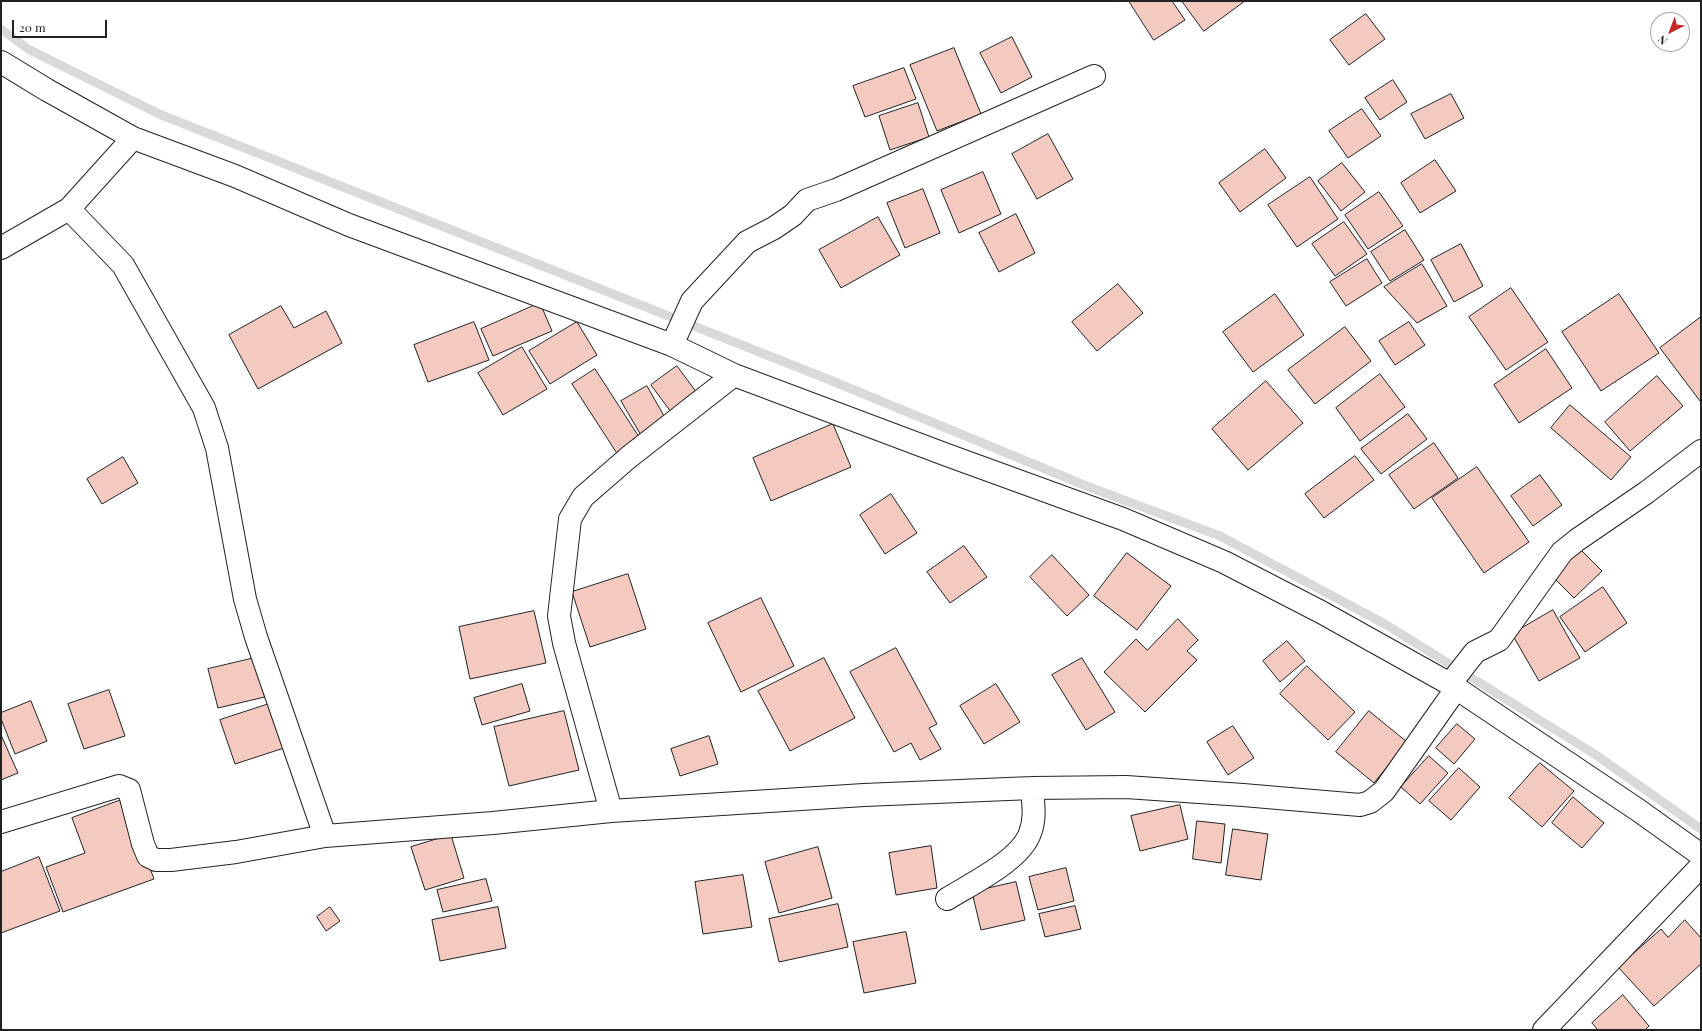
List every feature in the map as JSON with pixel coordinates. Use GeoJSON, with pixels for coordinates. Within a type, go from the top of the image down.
{"type":"FeatureCollection","features":[{"type":"Feature","properties":{"kind":"street"},"geometry":{"type":"LineString","coordinates":[[1,62],[133,138],[235,176],[349,225],[674,339],[734,375],[939,453],[1122,519],[1224,562],[1454,683],[1701,855]]}},
{"type":"Feature","properties":{"kind":"street"},"geometry":{"type":"LineString","coordinates":[[674,339],[692,301],[747,242],[793,216],[807,200],[842,188],[1094,76]]}},
{"type":"Feature","properties":{"kind":"street"},"geometry":{"type":"LineString","coordinates":[[1,248],[69,209],[133,138]]}},
{"type":"Feature","properties":{"kind":"street"},"geometry":{"type":"LineString","coordinates":[[69,209],[123,265],[204,408],[217,448],[247,606],[256,637],[325,836]]}},
{"type":"Feature","properties":{"kind":"street"},"geometry":{"type":"LineString","coordinates":[[611,811],[564,643],[559,616],[570,519],[582,497],[629,457],[734,375]]}},
{"type":"Feature","properties":{"kind":"street"},"geometry":{"type":"LineString","coordinates":[[1,822],[124,786],[129,790],[143,844],[148,856],[156,860],[171,860],[236,852],[325,836],[493,823],[611,811],[864,795],[1032,788],[1126,787],[1360,805],[1370,802],[1384,791],[1475,652],[1499,640],[1562,552],[1587,532],[1647,492],[1701,451]]}},
{"type":"Feature","properties":{"kind":"street"},"geometry":{"type":"LineString","coordinates":[[947,899],[1013,857],[1026,844],[1031,833],[1034,816],[1032,788]]}},
{"type":"Feature","properties":{"kind":"street"},"geometry":{"type":"LineString","coordinates":[[1544,1030],[1701,866]]}},
{"type":"Feature","properties":{"kind":"building"},"geometry":{"type":"Polygon","coordinates":[[[1129,1],[1172,1],[1185,20],[1154,40],[1129,1]]]}},
{"type":"Feature","properties":{"kind":"building"},"geometry":{"type":"Polygon","coordinates":[[[1182,1],[1245,1],[1204,31],[1182,1]]]}},
{"type":"Feature","properties":{"kind":"building"},"geometry":{"type":"Polygon","coordinates":[[[1366,14],[1385,39],[1349,65],[1330,40],[1366,14]]]}},
{"type":"Feature","properties":{"kind":"building"},"geometry":{"type":"Polygon","coordinates":[[[1012,37],[1032,77],[1001,93],[980,53],[1012,37]]]}},
{"type":"Feature","properties":{"kind":"building"},"geometry":{"type":"Polygon","coordinates":[[[954,48],[981,114],[937,131],[910,65],[954,48]]]}},
{"type":"Feature","properties":{"kind":"building"},"geometry":{"type":"Polygon","coordinates":[[[904,68],[916,99],[865,117],[853,86],[904,68]]]}},
{"type":"Feature","properties":{"kind":"building"},"geometry":{"type":"Polygon","coordinates":[[[1393,80],[1407,102],[1380,120],[1365,98],[1393,80]]]}},
{"type":"Feature","properties":{"kind":"building"},"geometry":{"type":"Polygon","coordinates":[[[1451,94],[1464,118],[1425,139],[1411,114],[1451,94]]]}},
{"type":"Feature","properties":{"kind":"building"},"geometry":{"type":"Polygon","coordinates":[[[918,103],[929,137],[890,150],[879,116],[918,103]]]}},
{"type":"Feature","properties":{"kind":"building"},"geometry":{"type":"Polygon","coordinates":[[[1362,109],[1381,136],[1348,158],[1329,131],[1362,109]]]}},
{"type":"Feature","properties":{"kind":"building"},"geometry":{"type":"Polygon","coordinates":[[[1048,134],[1073,179],[1037,199],[1012,154],[1048,134]]]}},
{"type":"Feature","properties":{"kind":"building"},"geometry":{"type":"Polygon","coordinates":[[[1265,149],[1286,178],[1240,212],[1219,183],[1265,149]]]}},
{"type":"Feature","properties":{"kind":"building"},"geometry":{"type":"Polygon","coordinates":[[[1435,160],[1456,191],[1420,213],[1401,183],[1435,160]]]}},
{"type":"Feature","properties":{"kind":"building"},"geometry":{"type":"Polygon","coordinates":[[[1342,163],[1365,192],[1341,211],[1318,181],[1342,163]]]}},
{"type":"Feature","properties":{"kind":"building"},"geometry":{"type":"Polygon","coordinates":[[[983,172],[1001,214],[959,233],[941,190],[983,172]]]}},
{"type":"Feature","properties":{"kind":"building"},"geometry":{"type":"Polygon","coordinates":[[[1310,177],[1338,219],[1297,247],[1268,205],[1310,177]]]}},
{"type":"Feature","properties":{"kind":"building"},"geometry":{"type":"Polygon","coordinates":[[[923,189],[940,233],[905,248],[887,203],[923,189]]]}},
{"type":"Feature","properties":{"kind":"building"},"geometry":{"type":"Polygon","coordinates":[[[1379,192],[1403,226],[1368,249],[1345,215],[1379,192]]]}},
{"type":"Feature","properties":{"kind":"building"},"geometry":{"type":"Polygon","coordinates":[[[1016,214],[1035,253],[999,272],[979,233],[1016,214]]]}},
{"type":"Feature","properties":{"kind":"building"},"geometry":{"type":"Polygon","coordinates":[[[878,217],[900,255],[841,288],[819,250],[878,217]]]}},
{"type":"Feature","properties":{"kind":"building"},"geometry":{"type":"Polygon","coordinates":[[[1344,222],[1367,254],[1335,276],[1312,244],[1344,222]]]}},
{"type":"Feature","properties":{"kind":"building"},"geometry":{"type":"Polygon","coordinates":[[[1405,230],[1424,260],[1390,281],[1371,252],[1405,230]]]}},
{"type":"Feature","properties":{"kind":"building"},"geometry":{"type":"Polygon","coordinates":[[[1461,244],[1483,286],[1454,302],[1431,260],[1461,244]]]}},
{"type":"Feature","properties":{"kind":"building"},"geometry":{"type":"Polygon","coordinates":[[[1367,259],[1382,283],[1346,306],[1330,282],[1367,259]]]}},
{"type":"Feature","properties":{"kind":"building"},"geometry":{"type":"Polygon","coordinates":[[[1422,264],[1447,306],[1417,323],[1384,287],[1422,264]]]}},
{"type":"Feature","properties":{"kind":"building"},"geometry":{"type":"Polygon","coordinates":[[[1118,284],[1143,313],[1097,351],[1072,322],[1118,284]]]}},
{"type":"Feature","properties":{"kind":"building"},"geometry":{"type":"Polygon","coordinates":[[[1511,288],[1548,342],[1506,370],[1469,317],[1511,288]]]}},
{"type":"Feature","properties":{"kind":"building"},"geometry":{"type":"Polygon","coordinates":[[[1275,294],[1304,335],[1253,372],[1223,332],[1275,294]]]}},
{"type":"Feature","properties":{"kind":"building"},"geometry":{"type":"Polygon","coordinates":[[[1619,294],[1659,353],[1601,391],[1562,332],[1619,294]]]}},
{"type":"Feature","properties":{"kind":"building"},"geometry":{"type":"Polygon","coordinates":[[[540,303],[552,331],[493,356],[481,329],[540,303]]]}},
{"type":"Feature","properties":{"kind":"building"},"geometry":{"type":"Polygon","coordinates":[[[281,306],[294,328],[326,311],[342,343],[258,389],[229,335],[281,306]]]}},
{"type":"Feature","properties":{"kind":"building"},"geometry":{"type":"Polygon","coordinates":[[[1701,317],[1701,401],[1700,401],[1660,348],[1701,317]]]}},
{"type":"Feature","properties":{"kind":"building"},"geometry":{"type":"Polygon","coordinates":[[[474,322],[489,360],[428,382],[414,345],[474,322]]]}},
{"type":"Feature","properties":{"kind":"building"},"geometry":{"type":"Polygon","coordinates":[[[577,322],[597,355],[550,384],[529,351],[577,322]]]}},
{"type":"Feature","properties":{"kind":"building"},"geometry":{"type":"Polygon","coordinates":[[[1409,322],[1425,345],[1395,365],[1379,341],[1409,322]]]}},
{"type":"Feature","properties":{"kind":"building"},"geometry":{"type":"Polygon","coordinates":[[[1345,327],[1371,361],[1315,404],[1288,370],[1345,327]]]}},
{"type":"Feature","properties":{"kind":"building"},"geometry":{"type":"Polygon","coordinates":[[[522,347],[547,389],[503,415],[478,373],[522,347]]]}},
{"type":"Feature","properties":{"kind":"building"},"geometry":{"type":"Polygon","coordinates":[[[1546,349],[1572,388],[1519,423],[1494,385],[1546,349]]]}},
{"type":"Feature","properties":{"kind":"building"},"geometry":{"type":"Polygon","coordinates":[[[677,366],[700,397],[674,416],[651,385],[677,366]]]}},
{"type":"Feature","properties":{"kind":"building"},"geometry":{"type":"Polygon","coordinates":[[[595,369],[641,440],[618,455],[572,384],[595,369]]]}},
{"type":"Feature","properties":{"kind":"building"},"geometry":{"type":"Polygon","coordinates":[[[1380,374],[1405,407],[1360,441],[1336,408],[1380,374]]]}},
{"type":"Feature","properties":{"kind":"building"},"geometry":{"type":"Polygon","coordinates":[[[1657,376],[1683,406],[1630,451],[1605,422],[1657,376]]]}},
{"type":"Feature","properties":{"kind":"building"},"geometry":{"type":"Polygon","coordinates":[[[1266,381],[1303,423],[1248,470],[1212,429],[1266,381]]]}},
{"type":"Feature","properties":{"kind":"building"},"geometry":{"type":"Polygon","coordinates":[[[647,386],[668,423],[642,437],[621,401],[647,386]]]}},
{"type":"Feature","properties":{"kind":"building"},"geometry":{"type":"Polygon","coordinates":[[[1570,405],[1631,457],[1611,480],[1551,428],[1570,405]]]}},
{"type":"Feature","properties":{"kind":"building"},"geometry":{"type":"Polygon","coordinates":[[[1408,414],[1427,439],[1381,474],[1361,449],[1408,414]]]}},
{"type":"Feature","properties":{"kind":"building"},"geometry":{"type":"Polygon","coordinates":[[[833,424],[851,467],[771,501],[753,458],[833,424]]]}},
{"type":"Feature","properties":{"kind":"building"},"geometry":{"type":"Polygon","coordinates":[[[1434,443],[1458,478],[1414,509],[1389,475],[1434,443]]]}},
{"type":"Feature","properties":{"kind":"building"},"geometry":{"type":"Polygon","coordinates":[[[1355,456],[1374,480],[1324,518],[1305,494],[1355,456]]]}},
{"type":"Feature","properties":{"kind":"building"},"geometry":{"type":"Polygon","coordinates":[[[123,457],[138,483],[102,504],[87,479],[123,457]]]}},
{"type":"Feature","properties":{"kind":"building"},"geometry":{"type":"Polygon","coordinates":[[[1477,467],[1529,542],[1484,573],[1432,498],[1477,467]]]}},
{"type":"Feature","properties":{"kind":"building"},"geometry":{"type":"Polygon","coordinates":[[[1540,475],[1562,505],[1533,526],[1511,496],[1540,475]]]}},
{"type":"Feature","properties":{"kind":"building"},"geometry":{"type":"Polygon","coordinates":[[[891,494],[917,533],[885,554],[860,515],[891,494]]]}},
{"type":"Feature","properties":{"kind":"building"},"geometry":{"type":"Polygon","coordinates":[[[964,546],[987,577],[950,603],[927,572],[964,546]]]}},
{"type":"Feature","properties":{"kind":"building"},"geometry":{"type":"Polygon","coordinates":[[[1577,546],[1602,571],[1574,598],[1549,573],[1577,546]]]}},
{"type":"Feature","properties":{"kind":"building"},"geometry":{"type":"Polygon","coordinates":[[[1127,553],[1171,586],[1137,630],[1094,596],[1127,553]]]}},
{"type":"Feature","properties":{"kind":"building"},"geometry":{"type":"Polygon","coordinates":[[[1052,555],[1089,595],[1067,616],[1030,577],[1052,555]]]}},
{"type":"Feature","properties":{"kind":"building"},"geometry":{"type":"Polygon","coordinates":[[[628,574],[646,629],[590,647],[572,592],[628,574]]]}},
{"type":"Feature","properties":{"kind":"building"},"geometry":{"type":"Polygon","coordinates":[[[1603,587],[1627,623],[1585,652],[1560,617],[1603,587]]]}},
{"type":"Feature","properties":{"kind":"building"},"geometry":{"type":"Polygon","coordinates":[[[761,598],[794,666],[741,692],[708,623],[761,598]]]}},
{"type":"Feature","properties":{"kind":"building"},"geometry":{"type":"Polygon","coordinates":[[[1553,610],[1580,658],[1539,681],[1512,634],[1553,610]]]}},
{"type":"Feature","properties":{"kind":"building"},"geometry":{"type":"Polygon","coordinates":[[[534,611],[546,663],[470,679],[459,627],[534,611]]]}},
{"type":"Feature","properties":{"kind":"building"},"geometry":{"type":"Polygon","coordinates":[[[1178,619],[1198,640],[1187,651],[1197,660],[1145,712],[1104,672],[1136,639],[1147,650],[1178,619]]]}},
{"type":"Feature","properties":{"kind":"building"},"geometry":{"type":"Polygon","coordinates":[[[1287,641],[1305,661],[1280,682],[1263,661],[1287,641]]]}},
{"type":"Feature","properties":{"kind":"building"},"geometry":{"type":"Polygon","coordinates":[[[896,648],[937,724],[929,728],[941,749],[920,760],[911,743],[894,752],[850,672],[896,648]]]}},
{"type":"Feature","properties":{"kind":"building"},"geometry":{"type":"Polygon","coordinates":[[[259,657],[269,696],[218,708],[208,669],[259,657]]]}},
{"type":"Feature","properties":{"kind":"building"},"geometry":{"type":"Polygon","coordinates":[[[824,658],[855,718],[790,751],[758,691],[824,658]]]}},
{"type":"Feature","properties":{"kind":"building"},"geometry":{"type":"Polygon","coordinates":[[[1082,658],[1115,712],[1086,730],[1052,675],[1082,658]]]}},
{"type":"Feature","properties":{"kind":"building"},"geometry":{"type":"Polygon","coordinates":[[[1307,666],[1355,712],[1328,740],[1280,694],[1307,666]]]}},
{"type":"Feature","properties":{"kind":"building"},"geometry":{"type":"Polygon","coordinates":[[[522,684],[530,711],[482,725],[474,698],[522,684]]]}},
{"type":"Feature","properties":{"kind":"building"},"geometry":{"type":"Polygon","coordinates":[[[996,684],[1020,722],[984,744],[960,706],[996,684]]]}},
{"type":"Feature","properties":{"kind":"building"},"geometry":{"type":"Polygon","coordinates":[[[109,690],[125,736],[84,749],[68,704],[109,690]]]}},
{"type":"Feature","properties":{"kind":"building"},"geometry":{"type":"Polygon","coordinates":[[[31,701],[47,741],[15,754],[1,719],[1,713],[31,701]]]}},
{"type":"Feature","properties":{"kind":"building"},"geometry":{"type":"Polygon","coordinates":[[[269,704],[284,748],[235,764],[220,720],[269,704]]]}},
{"type":"Feature","properties":{"kind":"building"},"geometry":{"type":"Polygon","coordinates":[[[564,711],[579,770],[509,786],[494,727],[564,711]]]}},
{"type":"Feature","properties":{"kind":"building"},"geometry":{"type":"Polygon","coordinates":[[[1369,711],[1407,742],[1374,783],[1336,752],[1369,711]]]}},
{"type":"Feature","properties":{"kind":"building"},"geometry":{"type":"Polygon","coordinates":[[[1457,724],[1475,739],[1454,764],[1436,748],[1457,724]]]}},
{"type":"Feature","properties":{"kind":"building"},"geometry":{"type":"Polygon","coordinates":[[[1233,726],[1254,758],[1228,775],[1207,742],[1233,726]]]}},
{"type":"Feature","properties":{"kind":"building"},"geometry":{"type":"Polygon","coordinates":[[[1,735],[18,773],[1,780],[1,735]]]}},
{"type":"Feature","properties":{"kind":"building"},"geometry":{"type":"Polygon","coordinates":[[[709,736],[718,764],[680,776],[671,749],[709,736]]]}},
{"type":"Feature","properties":{"kind":"building"},"geometry":{"type":"Polygon","coordinates":[[[1429,756],[1448,773],[1420,804],[1401,787],[1429,756]]]}},
{"type":"Feature","properties":{"kind":"building"},"geometry":{"type":"Polygon","coordinates":[[[1540,763],[1574,791],[1542,827],[1509,798],[1540,763]]]}},
{"type":"Feature","properties":{"kind":"building"},"geometry":{"type":"Polygon","coordinates":[[[1459,768],[1480,787],[1451,820],[1429,801],[1459,768]]]}},
{"type":"Feature","properties":{"kind":"building"},"geometry":{"type":"Polygon","coordinates":[[[1573,797],[1604,823],[1582,848],[1552,823],[1573,797]]]}},
{"type":"Feature","properties":{"kind":"building"},"geometry":{"type":"Polygon","coordinates":[[[124,799],[154,879],[63,912],[46,867],[85,853],[72,818],[124,799]]]}},
{"type":"Feature","properties":{"kind":"building"},"geometry":{"type":"Polygon","coordinates":[[[1180,805],[1188,839],[1140,851],[1131,816],[1180,805]]]}},
{"type":"Feature","properties":{"kind":"building"},"geometry":{"type":"Polygon","coordinates":[[[1197,821],[1225,824],[1221,863],[1193,859],[1197,821]]]}},
{"type":"Feature","properties":{"kind":"building"},"geometry":{"type":"Polygon","coordinates":[[[1233,829],[1268,834],[1261,880],[1226,875],[1233,829]]]}},
{"type":"Feature","properties":{"kind":"building"},"geometry":{"type":"Polygon","coordinates":[[[451,835],[464,878],[425,890],[411,847],[451,835]]]}},
{"type":"Feature","properties":{"kind":"building"},"geometry":{"type":"Polygon","coordinates":[[[931,846],[937,888],[896,895],[889,853],[931,846]]]}},
{"type":"Feature","properties":{"kind":"building"},"geometry":{"type":"Polygon","coordinates":[[[818,847],[832,898],[779,913],[765,862],[818,847]]]}},
{"type":"Feature","properties":{"kind":"building"},"geometry":{"type":"Polygon","coordinates":[[[39,857],[60,911],[1,933],[1,872],[39,857]]]}},
{"type":"Feature","properties":{"kind":"building"},"geometry":{"type":"Polygon","coordinates":[[[1066,868],[1074,901],[1038,910],[1029,877],[1066,868]]]}},
{"type":"Feature","properties":{"kind":"building"},"geometry":{"type":"Polygon","coordinates":[[[743,875],[752,927],[703,934],[695,882],[743,875]]]}},
{"type":"Feature","properties":{"kind":"building"},"geometry":{"type":"Polygon","coordinates":[[[486,879],[492,901],[443,912],[437,890],[486,879]]]}},
{"type":"Feature","properties":{"kind":"building"},"geometry":{"type":"Polygon","coordinates":[[[1016,882],[1025,920],[981,930],[972,892],[1016,882]]]}},
{"type":"Feature","properties":{"kind":"building"},"geometry":{"type":"Polygon","coordinates":[[[838,904],[848,947],[779,962],[769,919],[838,904]]]}},
{"type":"Feature","properties":{"kind":"building"},"geometry":{"type":"Polygon","coordinates":[[[1075,906],[1081,929],[1045,937],[1039,914],[1075,906]]]}},
{"type":"Feature","properties":{"kind":"building"},"geometry":{"type":"Polygon","coordinates":[[[330,907],[340,921],[326,931],[317,917],[330,907]]]}},
{"type":"Feature","properties":{"kind":"building"},"geometry":{"type":"Polygon","coordinates":[[[498,907],[506,948],[440,961],[432,920],[498,907]]]}},
{"type":"Feature","properties":{"kind":"building"},"geometry":{"type":"Polygon","coordinates":[[[1685,920],[1701,938],[1701,964],[1654,1006],[1618,967],[1661,929],[1668,937],[1685,920]]]}},
{"type":"Feature","properties":{"kind":"building"},"geometry":{"type":"Polygon","coordinates":[[[906,932],[916,983],[864,993],[853,942],[906,932]]]}},
{"type":"Feature","properties":{"kind":"building"},"geometry":{"type":"Polygon","coordinates":[[[1623,995],[1649,1026],[1645,1030],[1598,1030],[1592,1023],[1623,995]]]}},
{"type":"Feature","properties":{"kind":"waterway"},"geometry":{"type":"LineString","coordinates":[[1,29],[28,49],[159,114],[825,378],[1089,487],[1220,536],[1385,624],[1596,755],[1701,829]]}}]}
